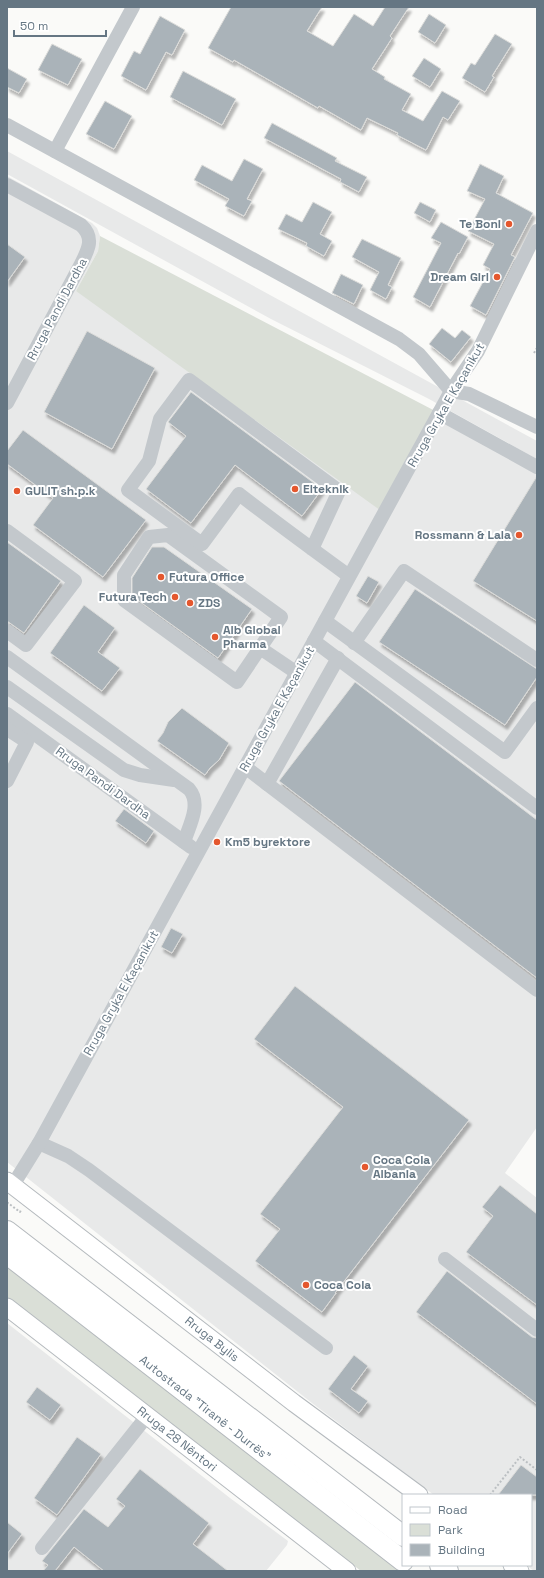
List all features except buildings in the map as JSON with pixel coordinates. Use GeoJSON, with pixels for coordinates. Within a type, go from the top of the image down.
{"type":"FeatureCollection","features":[{"type":"Feature","properties":{"kind":"highway","name":"Autostrada \"Tiranë - Durrës\""},"geometry":{"type":"LineString","coordinates":[[7,1231],[402,1535]]}},
{"type":"Feature","properties":{"kind":"highway","name":"Autostrada \"Tiranë - Durrës\""},"geometry":{"type":"LineString","coordinates":[[7,1254],[402,1560]]}},
{"type":"Feature","properties":{"kind":"main road","name":"Rruga Bylis"},"geometry":{"type":"LineString","coordinates":[[10,1183],[294,1403],[418,1494]]}},
{"type":"Feature","properties":{"kind":"main road","name":"Rruga 28 Nëntori"},"geometry":{"type":"LineString","coordinates":[[7,1307],[347,1571]]}},
{"type":"Feature","properties":{"kind":"street"},"geometry":{"type":"LineString","coordinates":[[55,151],[133,7]]}},
{"type":"Feature","properties":{"kind":"street"},"geometry":{"type":"LineString","coordinates":[[7,125],[399,338],[419,354],[451,391],[469,394],[537,427]]}},
{"type":"Feature","properties":{"kind":"street","name":"Rruga Pandi Dardha"},"geometry":{"type":"LineString","coordinates":[[7,185],[81,226],[89,235],[89,242],[88,249],[81,264],[7,403]]}},
{"type":"Feature","properties":{"kind":"street","name":"Rruga Gryka E Kaçanikut"},"geometry":{"type":"LineString","coordinates":[[10,1183],[39,1143],[451,391],[478,351],[537,231]]}},
{"type":"Feature","properties":{"kind":"street"},"geometry":{"type":"LineString","coordinates":[[312,549],[339,491],[189,380],[160,419],[149,462],[128,490],[202,544],[239,494],[312,549],[349,576]]}},
{"type":"Feature","properties":{"kind":"street"},"geometry":{"type":"LineString","coordinates":[[439,413],[537,467]]}},
{"type":"Feature","properties":{"kind":"street"},"geometry":{"type":"LineString","coordinates":[[7,531],[75,581],[26,645],[7,631]]}},
{"type":"Feature","properties":{"kind":"street"},"geometry":{"type":"LineString","coordinates":[[168,535],[281,618],[260,648],[237,682],[124,600],[124,575],[149,537],[168,535]]}},
{"type":"Feature","properties":{"kind":"street"},"geometry":{"type":"LineString","coordinates":[[354,643],[404,571],[537,660]]}},
{"type":"Feature","properties":{"kind":"street"},"geometry":{"type":"LineString","coordinates":[[325,621],[505,752],[537,708]]}},
{"type":"Feature","properties":{"kind":"street"},"geometry":{"type":"LineString","coordinates":[[314,640],[537,808]]}},
{"type":"Feature","properties":{"kind":"street"},"geometry":{"type":"LineString","coordinates":[[260,648],[297,673]]}},
{"type":"Feature","properties":{"kind":"street"},"geometry":{"type":"LineString","coordinates":[[7,657],[176,780],[194,795],[196,803],[184,842]]}},
{"type":"Feature","properties":{"kind":"street"},"geometry":{"type":"LineString","coordinates":[[267,784],[338,658]]}},
{"type":"Feature","properties":{"kind":"street"},"geometry":{"type":"LineString","coordinates":[[7,687],[124,770],[140,775],[176,780]]}},
{"type":"Feature","properties":{"kind":"street","name":"Rruga Pandi Dardha"},"geometry":{"type":"LineString","coordinates":[[7,714],[199,853]]}},
{"type":"Feature","properties":{"kind":"street"},"geometry":{"type":"LineString","coordinates":[[7,729],[27,742],[7,781]]}},
{"type":"Feature","properties":{"kind":"street"},"geometry":{"type":"LineString","coordinates":[[245,767],[537,990]]}},
{"type":"Feature","properties":{"kind":"street"},"geometry":{"type":"LineString","coordinates":[[39,1143],[68,1156],[89,1170],[326,1348]]}},
{"type":"Feature","properties":{"kind":"street"},"geometry":{"type":"LineString","coordinates":[[445,1258],[537,1330]]}},
{"type":"Feature","properties":{"kind":"street"},"geometry":{"type":"LineString","coordinates":[[42,1548],[147,1416]]}},
{"type":"Feature","properties":{"kind":"path"},"geometry":{"type":"LineString","coordinates":[[534,353],[537,348]]}},
{"type":"Feature","properties":{"kind":"path"},"geometry":{"type":"LineString","coordinates":[[8,1204],[20,1212]]}},
{"type":"Feature","properties":{"kind":"path"},"geometry":{"type":"LineString","coordinates":[[491,1494],[520,1457],[537,1470]]}},
{"type":"Feature","properties":{"kind":"shaded area"},"geometry":{"type":"Polygon","coordinates":[[[7,151],[537,441],[537,459],[429,399],[271,319],[7,174],[7,151]]]}},
{"type":"Feature","properties":{"kind":"shaded area"},"geometry":{"type":"Polygon","coordinates":[[[7,176],[92,223],[97,228],[100,236],[98,251],[76,291],[439,413],[537,467],[537,1127],[505,1173],[537,1198],[537,1571],[534,1571],[527,1566],[532,1566],[532,1494],[433,1494],[312,1403],[7,1162],[7,176]]]}},
{"type":"Feature","properties":{"kind":"shaded area"},"geometry":{"type":"Polygon","coordinates":[[[7,1323],[230,1498],[288,1541],[287,1545],[266,1571],[7,1571],[7,1323]]]}},
{"type":"Feature","properties":{"kind":"green space"},"geometry":{"type":"Polygon","coordinates":[[[100,236],[439,413],[384,513],[76,291],[98,251],[100,236]]]}},
{"type":"Feature","properties":{"kind":"green space"},"geometry":{"type":"Polygon","coordinates":[[[7,1266],[403,1571],[361,1571],[7,1298],[7,1266]]]}},
{"type":"Feature","properties":{"kind":"place","name":"Te Boni"},"geometry":{"type":"Point","coordinates":[509,224]}},
{"type":"Feature","properties":{"kind":"place","name":"Dream Girl"},"geometry":{"type":"Point","coordinates":[497,277]}},
{"type":"Feature","properties":{"kind":"place","name":"Elteknik"},"geometry":{"type":"Point","coordinates":[295,489]}},
{"type":"Feature","properties":{"kind":"place","name":"GULIT sh.p.k"},"geometry":{"type":"Point","coordinates":[17,491]}},
{"type":"Feature","properties":{"kind":"place","name":"Rossmann & Lala"},"geometry":{"type":"Point","coordinates":[519,535]}},
{"type":"Feature","properties":{"kind":"place","name":"Futura Office"},"geometry":{"type":"Point","coordinates":[161,577]}},
{"type":"Feature","properties":{"kind":"place","name":"Futura Tech"},"geometry":{"type":"Point","coordinates":[175,597]}},
{"type":"Feature","properties":{"kind":"place","name":"ZDS"},"geometry":{"type":"Point","coordinates":[190,603]}},
{"type":"Feature","properties":{"kind":"place","name":"Alb Global Pharma"},"geometry":{"type":"Point","coordinates":[215,637]}},
{"type":"Feature","properties":{"kind":"place","name":"Km5 byrektore"},"geometry":{"type":"Point","coordinates":[217,842]}},
{"type":"Feature","properties":{"kind":"place","name":"Coca Cola Albania"},"geometry":{"type":"Point","coordinates":[365,1167]}},
{"type":"Feature","properties":{"kind":"place","name":"Coca Cola"},"geometry":{"type":"Point","coordinates":[306,1285]}}]}
